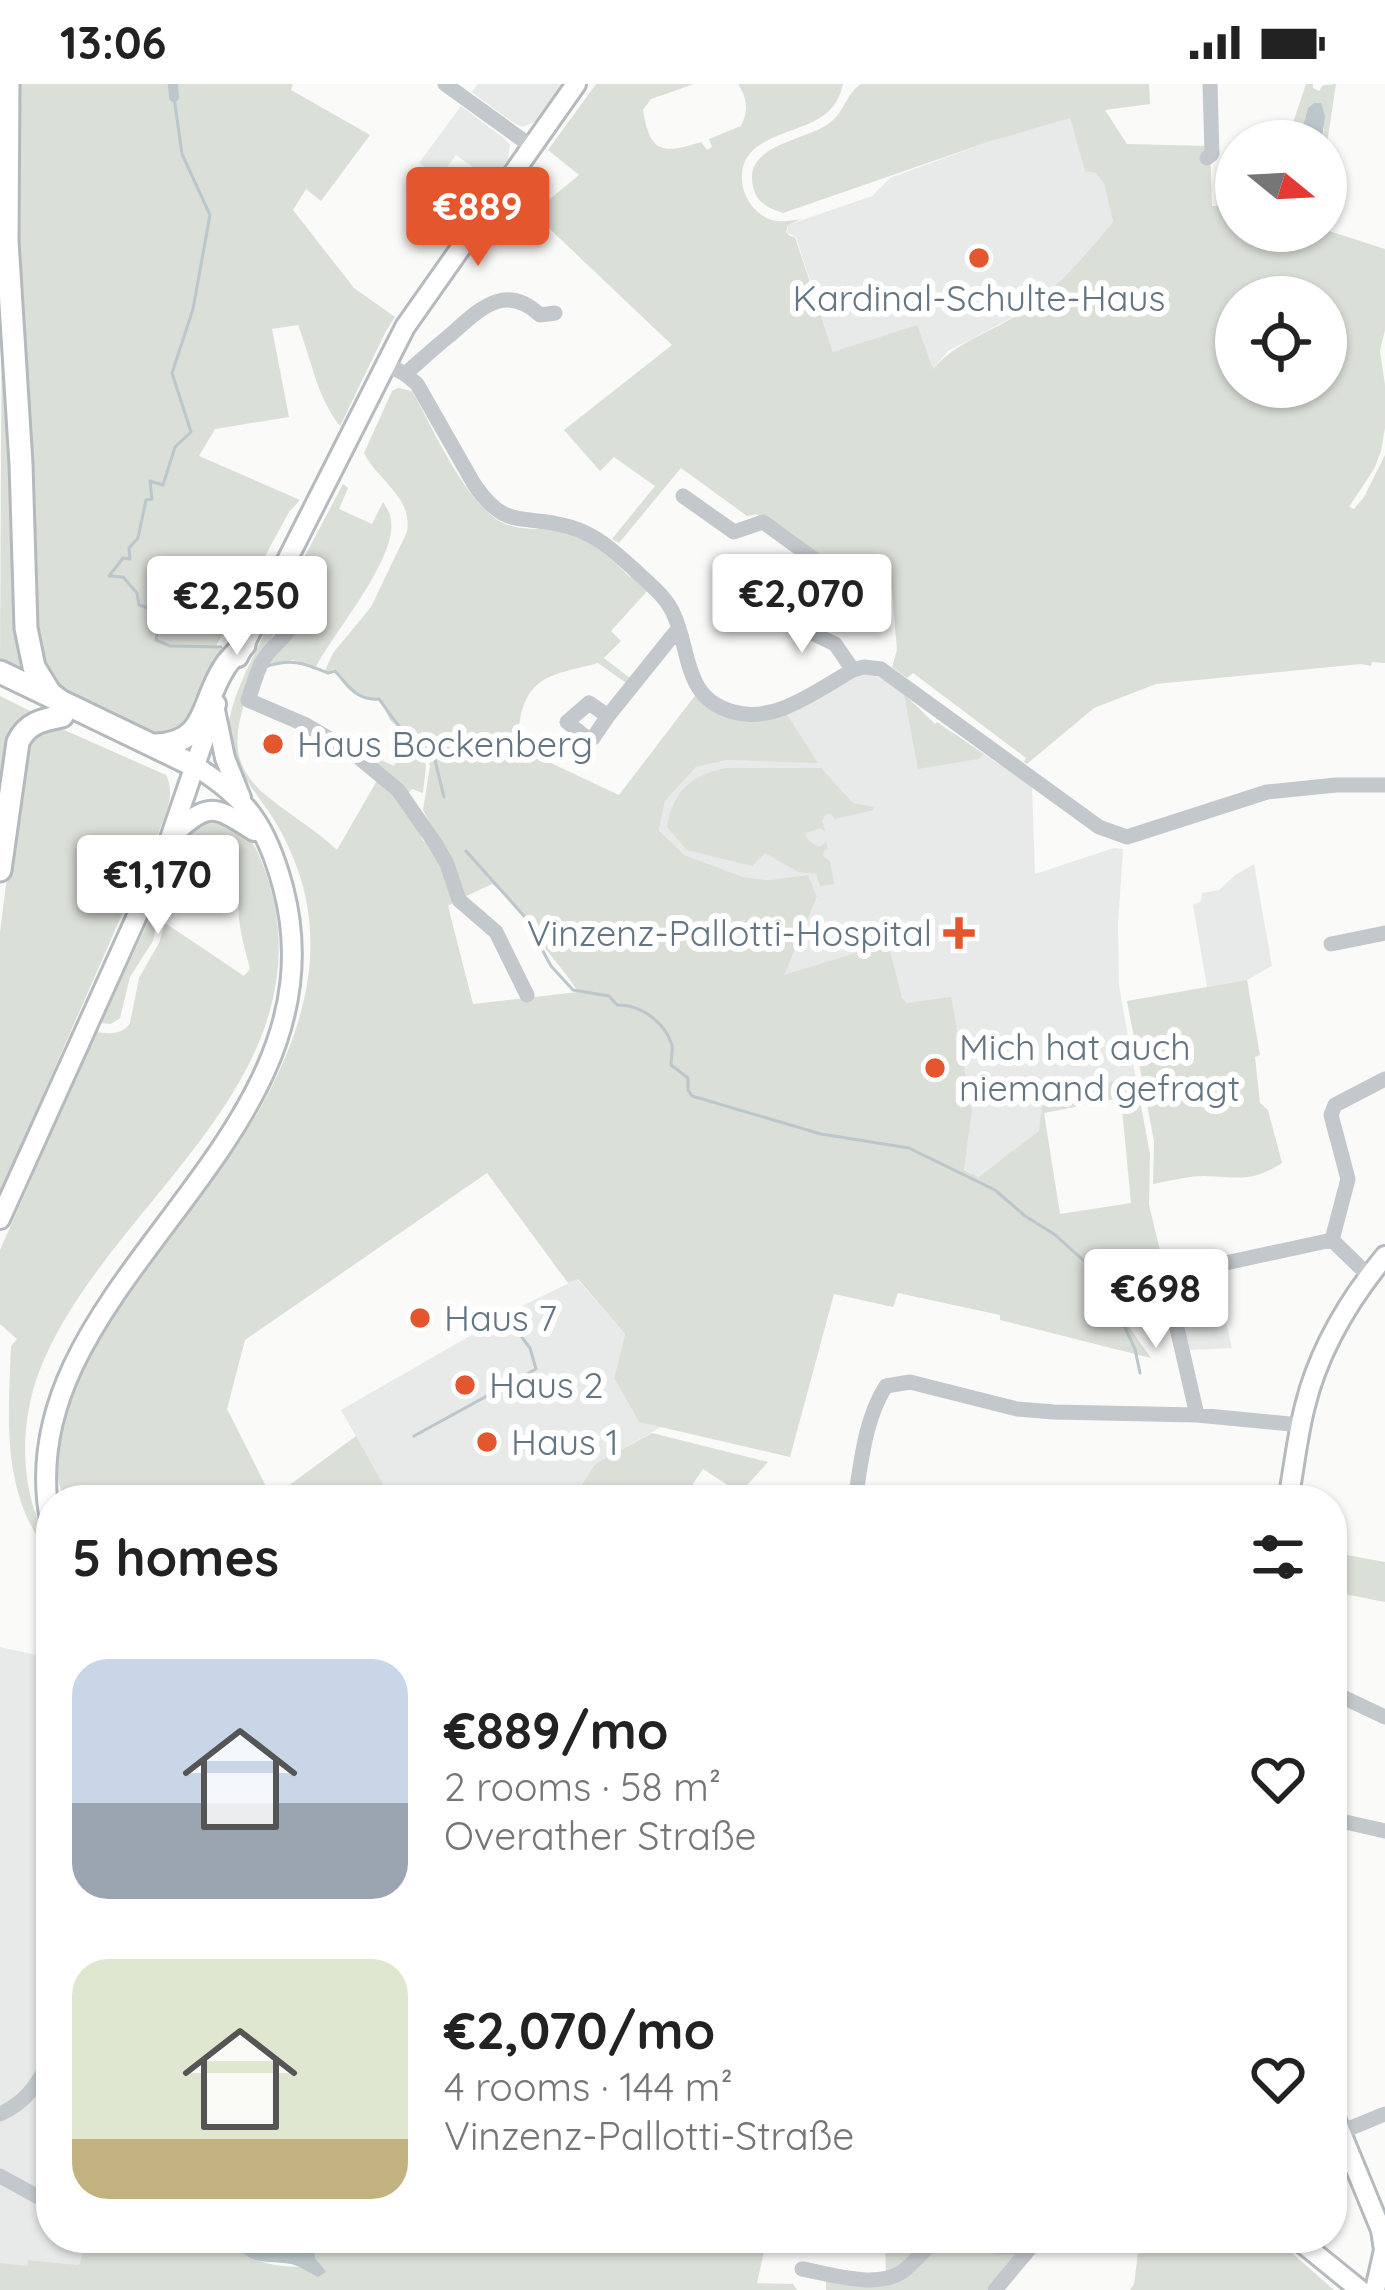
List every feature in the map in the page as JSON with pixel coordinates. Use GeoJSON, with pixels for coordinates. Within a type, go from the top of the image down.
{"type":"FeatureCollection","features":[{"type":"Feature","properties":{"kind":"highway"},"geometry":{"type":"LineString","coordinates":[[0,99],[5,84]]}},
{"type":"Feature","properties":{"kind":"highway"},"geometry":{"type":"LineString","coordinates":[[5,84],[7,241],[26,628],[34,668],[63,710]]}},
{"type":"Feature","properties":{"kind":"highway"},"geometry":{"type":"LineString","coordinates":[[151,745],[171,744],[191,735],[224,667],[244,644]]}},
{"type":"Feature","properties":{"kind":"highway"},"geometry":{"type":"LineString","coordinates":[[0,672],[63,710],[193,772]]}},
{"type":"Feature","properties":{"kind":"highway"},"geometry":{"type":"LineString","coordinates":[[0,685],[151,745],[193,772]]}},
{"type":"Feature","properties":{"kind":"highway"},"geometry":{"type":"LineString","coordinates":[[0,870],[18,742],[33,724],[63,710]]}},
{"type":"Feature","properties":{"kind":"main road"},"geometry":{"type":"LineString","coordinates":[[0,1219],[172,835],[214,707],[386,364],[417,309],[576,84]]}},
{"type":"Feature","properties":{"kind":"main road"},"geometry":{"type":"LineString","coordinates":[[214,707],[225,758],[242,803]]}},
{"type":"Feature","properties":{"kind":"main road"},"geometry":{"type":"LineString","coordinates":[[53,1367],[99,1290],[236,1111],[270,1047],[286,995],[291,961],[289,915],[268,839],[242,803],[214,778],[193,772]]}},
{"type":"Feature","properties":{"kind":"main road"},"geometry":{"type":"LineString","coordinates":[[193,772],[254,831],[274,860]]}},
{"type":"Feature","properties":{"kind":"main road"},"geometry":{"type":"LineString","coordinates":[[172,835],[197,813],[210,809],[254,831]]}},
{"type":"Feature","properties":{"kind":"main road"},"geometry":{"type":"LineString","coordinates":[[1290,1485],[1300,1425],[1327,1342],[1385,1256]]}},
{"type":"Feature","properties":{"kind":"main road"},"geometry":{"type":"LineString","coordinates":[[40,1485],[35,1443],[42,1401]]}},
{"type":"Feature","properties":{"kind":"main road"},"geometry":{"type":"LineString","coordinates":[[1347,2146],[1382,2230],[1384,2265],[1375,2290]]}},
{"type":"Feature","properties":{"kind":"main road"},"geometry":{"type":"LineString","coordinates":[[1314,2253],[1360,2290]]}},
{"type":"Feature","properties":{"kind":"street"},"geometry":{"type":"LineString","coordinates":[[445,84],[531,146]]}},
{"type":"Feature","properties":{"kind":"street"},"geometry":{"type":"LineString","coordinates":[[1207,158],[1212,154],[1210,84]]}},
{"type":"Feature","properties":{"kind":"street"},"geometry":{"type":"LineString","coordinates":[[405,374],[486,304],[510,299],[540,315],[555,314]]}},
{"type":"Feature","properties":{"kind":"street"},"geometry":{"type":"LineString","coordinates":[[386,364],[417,384],[484,499],[502,515],[569,526],[606,543],[658,592],[676,617],[686,663],[698,688],[719,706],[738,714],[770,713],[853,670],[873,667],[1099,827],[1127,837],[1267,792],[1385,785]]}},
{"type":"Feature","properties":{"kind":"street"},"geometry":{"type":"LineString","coordinates":[[683,496],[734,532],[763,522],[828,569],[830,582],[809,631]]}},
{"type":"Feature","properties":{"kind":"street"},"geometry":{"type":"LineString","coordinates":[[264,606],[290,626],[263,661],[248,700],[352,752],[398,790],[435,843],[459,900],[496,932],[527,995]]}},
{"type":"Feature","properties":{"kind":"street"},"geometry":{"type":"LineString","coordinates":[[774,615],[841,649],[853,670]]}},
{"type":"Feature","properties":{"kind":"street"},"geometry":{"type":"LineString","coordinates":[[608,716],[678,629]]}},
{"type":"Feature","properties":{"kind":"street"},"geometry":{"type":"LineString","coordinates":[[1331,944],[1385,933]]}},
{"type":"Feature","properties":{"kind":"street"},"geometry":{"type":"LineString","coordinates":[[1332,1240],[1348,1179],[1332,1109],[1385,1078]]}},
{"type":"Feature","properties":{"kind":"street"},"geometry":{"type":"LineString","coordinates":[[1197,1415],[1165,1276],[1332,1240]]}},
{"type":"Feature","properties":{"kind":"street"},"geometry":{"type":"LineString","coordinates":[[1332,1240],[1369,1276]]}},
{"type":"Feature","properties":{"kind":"street"},"geometry":{"type":"LineString","coordinates":[[858,1485],[878,1398],[886,1385],[897,1382],[1017,1409],[1197,1415],[1300,1425]]}},
{"type":"Feature","properties":{"kind":"street"},"geometry":{"type":"LineString","coordinates":[[1347,1699],[1385,1718]]}},
{"type":"Feature","properties":{"kind":"street"},"geometry":{"type":"LineString","coordinates":[[1347,1822],[1385,1831]]}},
{"type":"Feature","properties":{"kind":"street"},"geometry":{"type":"LineString","coordinates":[[0,2114],[23,2101],[36,2085]]}},
{"type":"Feature","properties":{"kind":"street"},"geometry":{"type":"LineString","coordinates":[[1347,2130],[1385,2114]]}},
{"type":"Feature","properties":{"kind":"street"},"geometry":{"type":"LineString","coordinates":[[0,2176],[36,2196]]}},
{"type":"Feature","properties":{"kind":"street"},"geometry":{"type":"LineString","coordinates":[[802,2269],[886,2278],[900,2273],[922,2253]]}},
{"type":"Feature","properties":{"kind":"street"},"geometry":{"type":"LineString","coordinates":[[994,2290],[1026,2253]]}},
{"type":"Feature","properties":{"kind":"shaded area"},"geometry":{"type":"Polygon","coordinates":[[[19,84],[293,84],[291,90],[370,135],[321,201],[306,189],[293,210],[354,288],[395,317],[340,426],[320,390],[298,325],[272,329],[289,417],[215,429],[199,456],[300,500],[212,646],[223,650],[186,729],[163,739],[61,690],[42,663],[36,638],[19,319],[15,135],[19,84]]]}},
{"type":"Feature","properties":{"kind":"shaded area"},"geometry":{"type":"Polygon","coordinates":[[[478,84],[562,84],[535,122],[522,127],[472,92],[478,84]]]}},
{"type":"Feature","properties":{"kind":"shaded area"},"geometry":{"type":"Polygon","coordinates":[[[596,84],[694,84],[651,99],[643,110],[650,135],[660,147],[701,142],[707,150],[712,147],[709,139],[741,126],[746,104],[738,84],[843,84],[824,115],[750,153],[742,179],[745,193],[768,219],[802,219],[788,225],[786,232],[795,237],[833,352],[917,325],[933,369],[952,351],[1046,294],[1113,222],[1104,184],[1096,173],[1085,171],[1070,118],[783,213],[756,195],[752,174],[756,162],[778,146],[832,121],[861,84],[1149,84],[1150,104],[1105,110],[1127,144],[1210,146],[1215,252],[1347,252],[1347,237],[1385,249],[1385,330],[1380,351],[1385,428],[1374,469],[1349,507],[1354,509],[1364,497],[1385,455],[1385,663],[1156,684],[1094,708],[1027,764],[1026,758],[913,673],[907,678],[892,667],[897,650],[892,591],[815,556],[757,514],[747,516],[681,468],[619,543],[612,539],[655,486],[614,457],[600,471],[564,430],[672,345],[533,213],[579,175],[548,150],[596,84]]]}},
{"type":"Feature","properties":{"kind":"shaded area"},"geometry":{"type":"Polygon","coordinates":[[[1306,84],[1319,91],[1323,85],[1336,84],[1331,120],[1323,120],[1320,103],[1314,103],[1305,120],[1294,120],[1306,84]]]}},
{"type":"Feature","properties":{"kind":"shaded area"},"geometry":{"type":"Polygon","coordinates":[[[1321,103],[1324,120],[1305,120],[1308,108],[1321,103]]]}},
{"type":"Feature","properties":{"kind":"shaded area"},"geometry":{"type":"Polygon","coordinates":[[[461,106],[510,145],[508,159],[492,181],[456,155],[439,178],[419,163],[461,106]]]}},
{"type":"Feature","properties":{"kind":"shaded area"},"geometry":{"type":"Polygon","coordinates":[[[1070,117],[1085,170],[1096,173],[1104,184],[1113,222],[1060,284],[1017,315],[948,351],[932,370],[833,352],[796,237],[787,233],[788,225],[872,196],[890,178],[1070,117]]]}},
{"type":"Feature","properties":{"kind":"shaded area"},"geometry":{"type":"Polygon","coordinates":[[[2,251],[38,682],[0,662],[2,251]]]}},
{"type":"Feature","properties":{"kind":"shaded area"},"geometry":{"type":"Polygon","coordinates":[[[392,391],[412,391],[452,464],[489,514],[510,526],[580,538],[649,589],[611,631],[621,641],[604,658],[630,678],[626,683],[598,663],[547,678],[524,705],[519,748],[619,795],[697,693],[738,718],[785,711],[818,763],[727,760],[696,767],[665,801],[659,830],[684,855],[743,877],[769,880],[808,875],[817,897],[784,975],[888,943],[907,1003],[951,997],[972,1111],[964,1170],[978,1177],[1039,1131],[1043,1102],[1135,1074],[1150,1154],[1149,1205],[1163,1263],[1095,1279],[1151,1358],[1000,1320],[1000,1315],[898,1293],[893,1307],[834,1294],[790,1457],[639,1422],[614,1378],[625,1334],[578,1279],[568,1283],[487,1173],[245,1340],[227,1409],[265,1485],[61,1485],[55,1460],[59,1419],[74,1377],[123,1295],[248,1129],[284,1060],[304,998],[310,938],[300,878],[273,818],[241,771],[229,739],[236,695],[271,620],[280,621],[254,676],[238,730],[239,756],[251,780],[337,850],[379,777],[416,824],[423,841],[432,846],[457,901],[448,906],[473,1004],[578,992],[501,891],[492,884],[462,898],[450,862],[423,810],[430,766],[424,748],[437,757],[442,751],[419,746],[426,766],[423,793],[412,789],[407,795],[363,759],[377,758],[394,766],[410,738],[390,720],[380,699],[352,691],[334,669],[324,673],[333,653],[371,607],[407,532],[400,499],[364,453],[392,391]],[[1121,1098],[1044,1113],[1060,1214],[1131,1203],[1121,1098]]]}},
{"type":"Feature","properties":{"kind":"shaded area"},"geometry":{"type":"Polygon","coordinates":[[[343,484],[348,488],[339,509],[372,524],[383,502],[391,520],[384,554],[316,667],[293,660],[265,666],[289,637],[280,603],[343,484]]]}},
{"type":"Feature","properties":{"kind":"shaded area","name":"Vinzenz-Pallotti-Hospital"},"geometry":{"type":"Polygon","coordinates":[[[871,674],[891,683],[935,724],[1032,786],[1035,874],[1123,849],[1119,986],[1135,1074],[1043,1102],[1040,1131],[977,1177],[964,1169],[972,1110],[902,998],[782,975],[817,898],[808,876],[743,877],[683,855],[659,829],[665,801],[696,767],[727,760],[817,762],[785,711],[871,674]]]}},
{"type":"Feature","properties":{"kind":"shaded area"},"geometry":{"type":"Polygon","coordinates":[[[904,694],[935,724],[984,754],[918,769],[904,694]]]}},
{"type":"Feature","properties":{"kind":"shaded area"},"geometry":{"type":"Polygon","coordinates":[[[0,696],[40,716],[30,722],[0,852],[0,696]]]}},
{"type":"Feature","properties":{"kind":"shaded area"},"geometry":{"type":"Polygon","coordinates":[[[53,725],[166,775],[169,800],[0,1193],[0,933],[22,755],[30,737],[53,725]]]}},
{"type":"Feature","properties":{"kind":"shaded area"},"geometry":{"type":"Polygon","coordinates":[[[726,768],[821,768],[853,803],[873,807],[835,819],[826,814],[822,821],[826,832],[820,828],[806,833],[820,847],[826,842],[823,856],[830,861],[834,884],[820,886],[816,874],[798,872],[765,853],[752,866],[687,850],[667,827],[674,804],[694,780],[726,768]]]}},
{"type":"Feature","properties":{"kind":"shaded area"},"geometry":{"type":"Polygon","coordinates":[[[211,814],[243,831],[254,846],[275,906],[277,974],[261,1037],[231,1095],[193,1151],[106,1259],[68,1314],[39,1372],[26,1425],[25,1462],[36,1534],[23,1508],[11,1456],[11,1346],[17,1339],[0,1324],[0,1250],[96,1032],[120,1032],[130,1023],[139,978],[165,923],[244,976],[250,969],[239,919],[235,860],[224,842],[205,842],[160,903],[153,941],[130,977],[120,1018],[101,1023],[189,822],[211,814]]]}},
{"type":"Feature","properties":{"kind":"shaded area"},"geometry":{"type":"Polygon","coordinates":[[[1254,864],[1272,966],[1247,980],[1207,987],[1193,905],[1201,901],[1202,893],[1219,890],[1254,864]]]}},
{"type":"Feature","properties":{"kind":"shaded area"},"geometry":{"type":"Polygon","coordinates":[[[1247,980],[1260,1055],[1255,1057],[1260,1103],[1268,1110],[1282,1163],[1252,1176],[1198,1176],[1153,1184],[1154,1141],[1127,1001],[1247,980]]]}},
{"type":"Feature","properties":{"kind":"shaded area"},"geometry":{"type":"Polygon","coordinates":[[[577,1279],[625,1334],[614,1378],[639,1422],[661,1427],[594,1465],[581,1485],[384,1485],[341,1410],[577,1279]]]}},
{"type":"Feature","properties":{"kind":"shaded area"},"geometry":{"type":"Polygon","coordinates":[[[1219,1293],[1232,1348],[1189,1350],[1177,1303],[1219,1293]]]}},
{"type":"Feature","properties":{"kind":"shaded area"},"geometry":{"type":"Polygon","coordinates":[[[652,1433],[768,1462],[747,1485],[728,1485],[703,1469],[692,1485],[582,1485],[595,1464],[652,1433]]]}},
{"type":"Feature","properties":{"kind":"shaded area"},"geometry":{"type":"Polygon","coordinates":[[[356,1436],[384,1485],[290,1485],[356,1436]]]}},
{"type":"Feature","properties":{"kind":"shaded area"},"geometry":{"type":"Polygon","coordinates":[[[1347,1555],[1385,1562],[1385,1602],[1347,1595],[1347,1555]]]}},
{"type":"Feature","properties":{"kind":"shaded area"},"geometry":{"type":"Polygon","coordinates":[[[0,1647],[36,1655],[36,2253],[83,2253],[79,2265],[29,2260],[28,2275],[0,2267],[0,1647]]]}},
{"type":"Feature","properties":{"kind":"shaded area"},"geometry":{"type":"Polygon","coordinates":[[[83,2253],[245,2253],[283,2266],[321,2267],[315,2253],[764,2253],[757,2283],[793,2284],[797,2290],[0,2290],[0,2263],[28,2266],[28,2260],[79,2265],[83,2253]]]}},
{"type":"Feature","properties":{"kind":"shaded area"},"geometry":{"type":"Polygon","coordinates":[[[315,2253],[326,2272],[318,2277],[291,2264],[244,2254],[315,2253]]]}},
{"type":"Feature","properties":{"kind":"shaded area"},"geometry":{"type":"Polygon","coordinates":[[[885,2253],[917,2253],[899,2270],[886,2275],[885,2253]]]}},
{"type":"Feature","properties":{"kind":"shaded area"},"geometry":{"type":"Polygon","coordinates":[[[924,2253],[1019,2253],[987,2290],[826,2290],[826,2276],[886,2281],[924,2253]]]}},
{"type":"Feature","properties":{"kind":"shaded area"},"geometry":{"type":"Polygon","coordinates":[[[1138,2253],[1292,2253],[1334,2290],[1130,2290],[1138,2253]]]}},
{"type":"Feature","properties":{"kind":"waterway"},"geometry":{"type":"LineString","coordinates":[[169,84],[182,154],[210,215],[193,309],[172,373],[191,432],[175,447],[163,485],[150,481],[152,499],[146,500],[138,538],[129,548],[130,559],[123,558],[109,576],[123,577],[137,593],[139,605],[161,613],[156,640],[170,646],[221,647]]}},
{"type":"Feature","properties":{"kind":"waterway"},"geometry":{"type":"LineString","coordinates":[[173,84],[174,97]]}},
{"type":"Feature","properties":{"kind":"waterway"},"geometry":{"type":"LineString","coordinates":[[265,667],[290,662],[335,671],[358,695],[379,699],[407,735],[432,748],[444,797]]}},
{"type":"Feature","properties":{"kind":"waterway"},"geometry":{"type":"LineString","coordinates":[[466,851],[524,916],[551,966],[573,990],[609,996],[617,1005],[643,1011],[658,1022],[672,1045],[671,1065],[688,1078],[692,1096],[821,1134],[909,1148],[995,1190],[1054,1234],[1100,1275],[1135,1349],[1140,1373]]}},
{"type":"Feature","properties":{"kind":"waterway"},"geometry":{"type":"LineString","coordinates":[[414,1436],[536,1369],[530,1348],[518,1332]]}},
{"type":"Feature","properties":{"kind":"place","name":"Kardinal-Schulte-Haus"},"geometry":{"type":"Point","coordinates":[979,258]}},
{"type":"Feature","properties":{"kind":"place","name":"Haus Bockenberg"},"geometry":{"type":"Point","coordinates":[273,744]}},
{"type":"Feature","properties":{"kind":"place","name":"Vinzenz-Pallotti-Hospital"},"geometry":{"type":"Point","coordinates":[959,933]}},
{"type":"Feature","properties":{"kind":"place","name":"Mich hat auch niemand gefragt"},"geometry":{"type":"Point","coordinates":[935,1068]}},
{"type":"Feature","properties":{"kind":"place","name":"Haus 7"},"geometry":{"type":"Point","coordinates":[420,1318]}},
{"type":"Feature","properties":{"kind":"place","name":"Haus 2"},"geometry":{"type":"Point","coordinates":[465,1385]}},
{"type":"Feature","properties":{"kind":"place","name":"Haus 1"},"geometry":{"type":"Point","coordinates":[487,1442]}}]}
